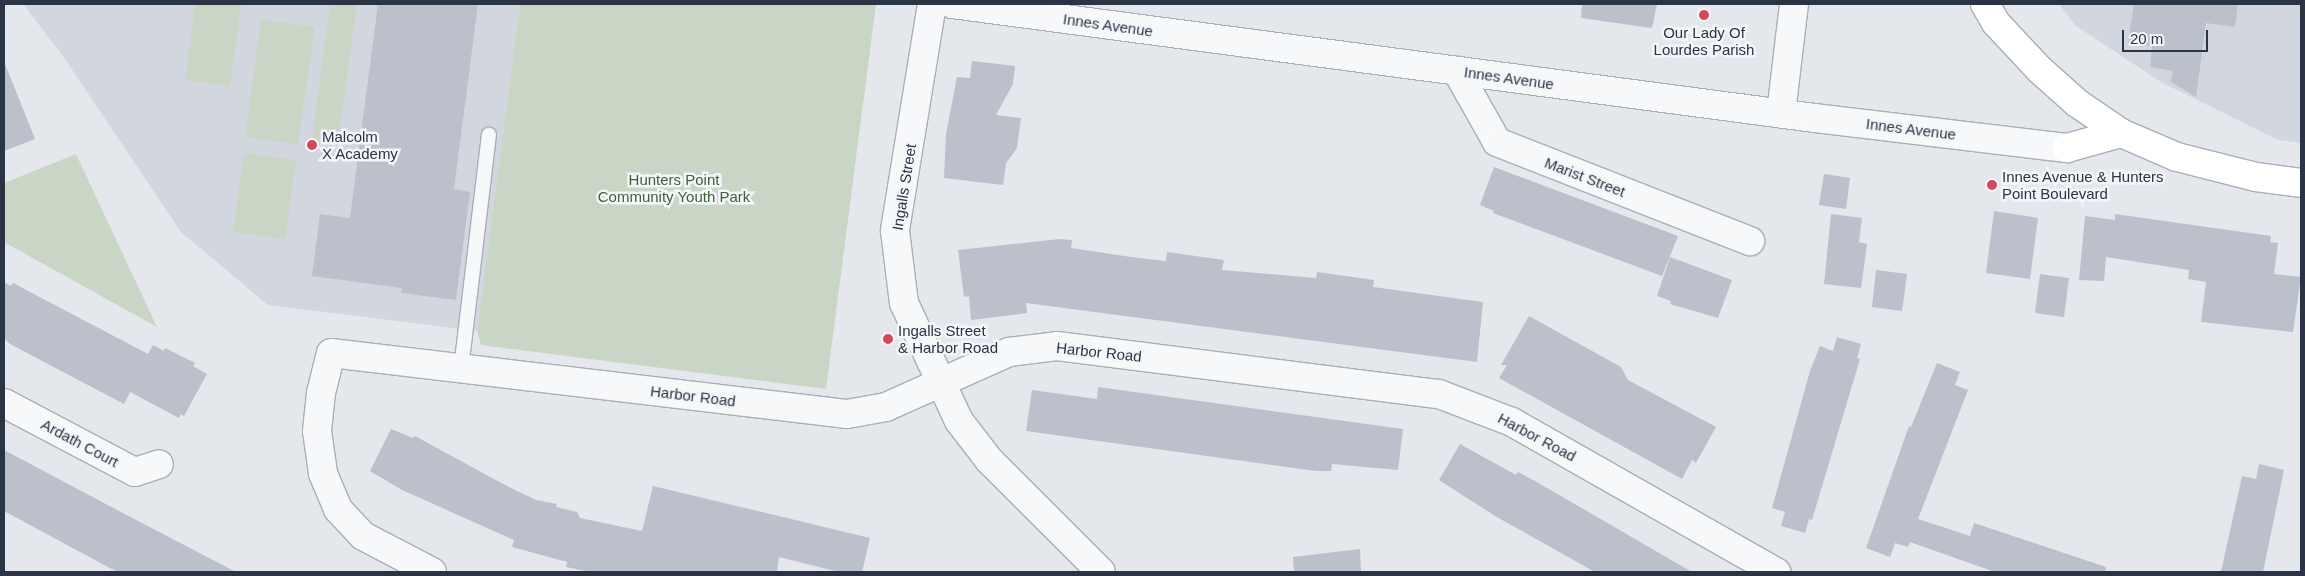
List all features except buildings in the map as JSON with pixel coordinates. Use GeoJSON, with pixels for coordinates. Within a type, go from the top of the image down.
{"type":"FeatureCollection","features":[{"type":"Feature","properties":{"kind":"main road"},"geometry":{"type":"LineString","coordinates":[[1985,4],[1996,23],[2040,70],[2077,103],[2121,133],[2177,157],[2256,177],[2301,183]]}},
{"type":"Feature","properties":{"kind":"main road"},"geometry":{"type":"LineString","coordinates":[[2067,148],[2121,133]]}},
{"type":"Feature","properties":{"kind":"street","name":"Ingalls Street"},"geometry":{"type":"LineString","coordinates":[[932,4],[895,231],[904,303],[959,421],[989,460],[1101,572]]}},
{"type":"Feature","properties":{"kind":"street","name":"Innes Avenue"},"geometry":{"type":"LineString","coordinates":[[952,4],[1780,113],[2067,148]]}},
{"type":"Feature","properties":{"kind":"street"},"geometry":{"type":"LineString","coordinates":[[1780,113],[1794,4]]}},
{"type":"Feature","properties":{"kind":"street","name":"Marist Street"},"geometry":{"type":"LineString","coordinates":[[1457,71],[1496,142],[1750,241]]}},
{"type":"Feature","properties":{"kind":"street","name":"Harbor Road"},"geometry":{"type":"LineString","coordinates":[[432,572],[363,536],[338,509],[323,472],[317,431],[321,394],[331,352],[847,414],[886,407],[1009,352],[1057,346],[1439,394],[1512,422],[1776,572]]}},
{"type":"Feature","properties":{"kind":"street","name":"Ardath Court"},"geometry":{"type":"LineString","coordinates":[[4,403],[135,472],[158,464]]}},
{"type":"Feature","properties":{"kind":"lane"},"geometry":{"type":"LineString","coordinates":[[461,368],[489,135]]}},
{"type":"Feature","properties":{"kind":"shaded area","name":"Malcolm X Academy"},"geometry":{"type":"Polygon","coordinates":[[[23,4],[520,4],[477,331],[268,305],[181,232],[65,59],[23,4]]]}},
{"type":"Feature","properties":{"kind":"shaded area"},"geometry":{"type":"Polygon","coordinates":[[[2059,4],[2301,4],[2301,143],[2278,140],[2161,82],[2076,26],[2059,4]]]}},
{"type":"Feature","properties":{"kind":"green space"},"geometry":{"type":"Polygon","coordinates":[[[195,4],[241,4],[230,86],[185,80],[195,4]]]}},
{"type":"Feature","properties":{"kind":"green space"},"geometry":{"type":"Polygon","coordinates":[[[330,4],[357,4],[338,142],[312,139],[330,4]]]}},
{"type":"Feature","properties":{"kind":"green space","name":"Hunters Point Community Youth Park"},"geometry":{"type":"Polygon","coordinates":[[[520,4],[876,4],[826,389],[481,345],[477,331],[520,4]]]}},
{"type":"Feature","properties":{"kind":"green space"},"geometry":{"type":"Polygon","coordinates":[[[261,20],[315,27],[298,144],[245,137],[261,20]]]}},
{"type":"Feature","properties":{"kind":"green space"},"geometry":{"type":"Polygon","coordinates":[[[244,153],[296,160],[285,239],[233,232],[244,153]]]}},
{"type":"Feature","properties":{"kind":"green space"},"geometry":{"type":"Polygon","coordinates":[[[76,154],[157,327],[4,242],[4,183],[76,154]]]}},
{"type":"Feature","properties":{"kind":"place","name":"Our Lady Of Lourdes Parish"},"geometry":{"type":"Point","coordinates":[1704,15]}},
{"type":"Feature","properties":{"kind":"place","name":"Malcolm X Academy"},"geometry":{"type":"Point","coordinates":[312,145]}},
{"type":"Feature","properties":{"kind":"place","name":"Innes Avenue & Hunters Point Boulevard"},"geometry":{"type":"Point","coordinates":[1992,185]}},
{"type":"Feature","properties":{"kind":"place","name":"Ingalls Street & Harbor Road"},"geometry":{"type":"Point","coordinates":[888,339]}}]}
